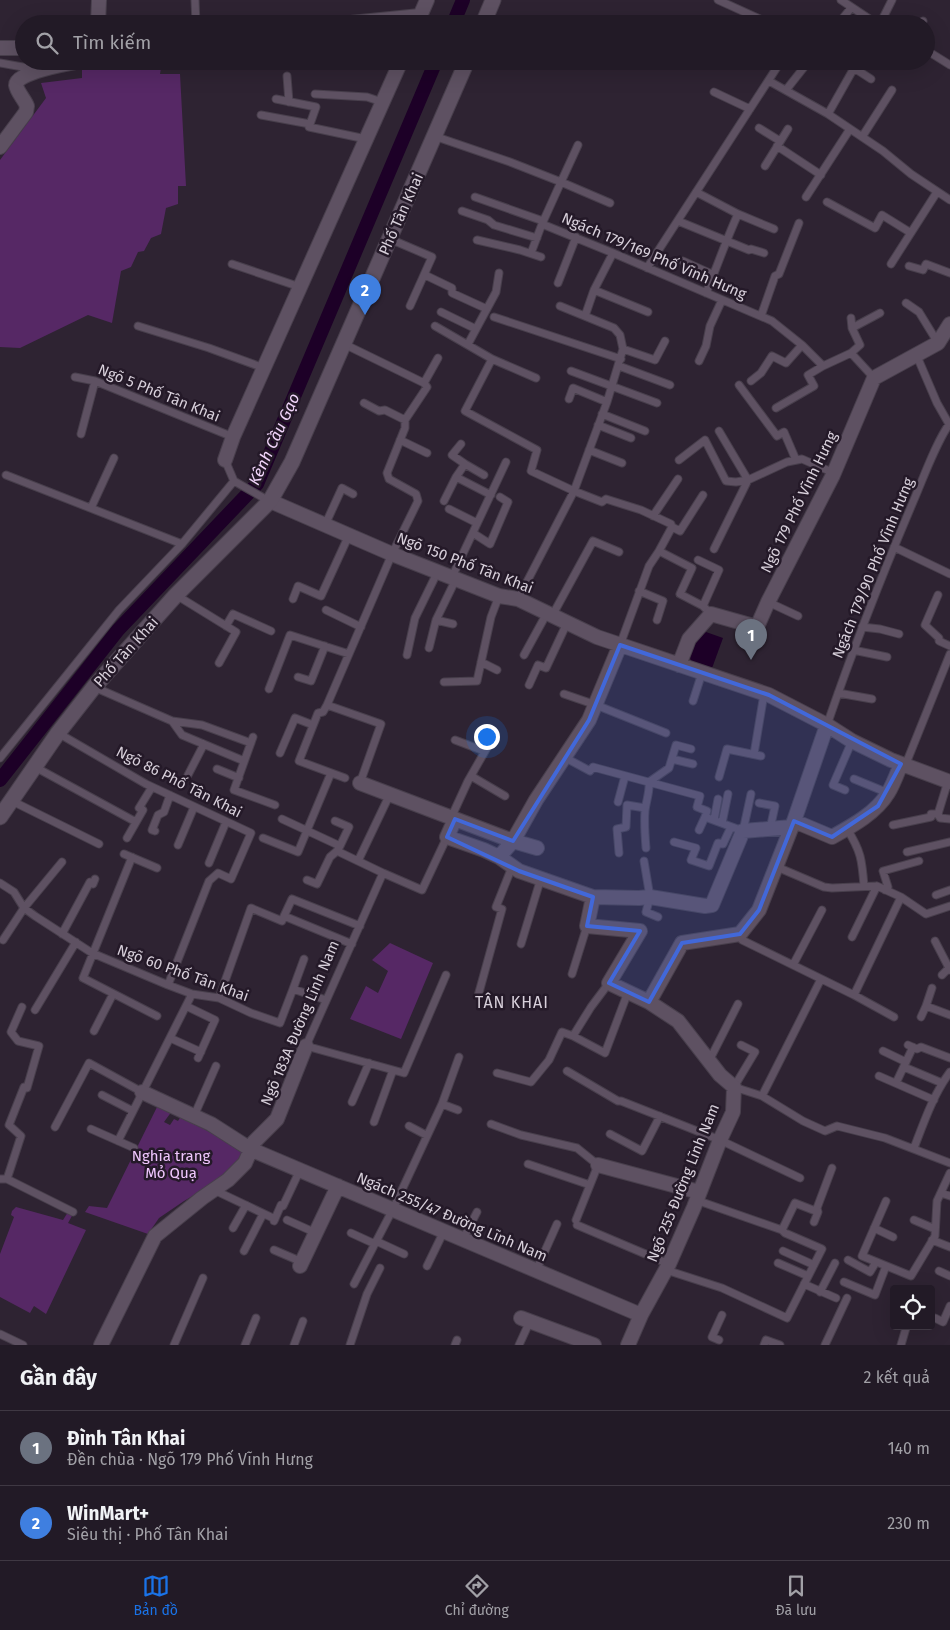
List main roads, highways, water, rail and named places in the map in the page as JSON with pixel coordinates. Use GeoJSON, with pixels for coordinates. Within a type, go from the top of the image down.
{"type":"FeatureCollection","features":[{"type":"Feature","properties":{"kind":"waterway","name":"Kênh Cầu Gạo"},"geometry":{"type":"LineString","coordinates":[[457,15],[463,0]]}},
{"type":"Feature","properties":{"kind":"waterway","name":"Kênh Cầu Gạo"},"geometry":{"type":"LineString","coordinates":[[0,780],[118,630],[257,484],[432,70]]}},
{"type":"Feature","properties":{"kind":"place","name":"WinMart+"},"geometry":{"type":"Point","coordinates":[365,315]}},
{"type":"Feature","properties":{"kind":"place","name":"Đình Tân Khai"},"geometry":{"type":"Point","coordinates":[751,660]}},
{"type":"Feature","properties":{"kind":"district","name":"TÂN KHAI"},"geometry":{"type":"Point","coordinates":[512,1002]}},
{"type":"Feature","properties":{"kind":"park label","name":"Nghĩa trang Mỏ Quạ"},"geometry":{"type":"Point","coordinates":[171,1164]}}]}
